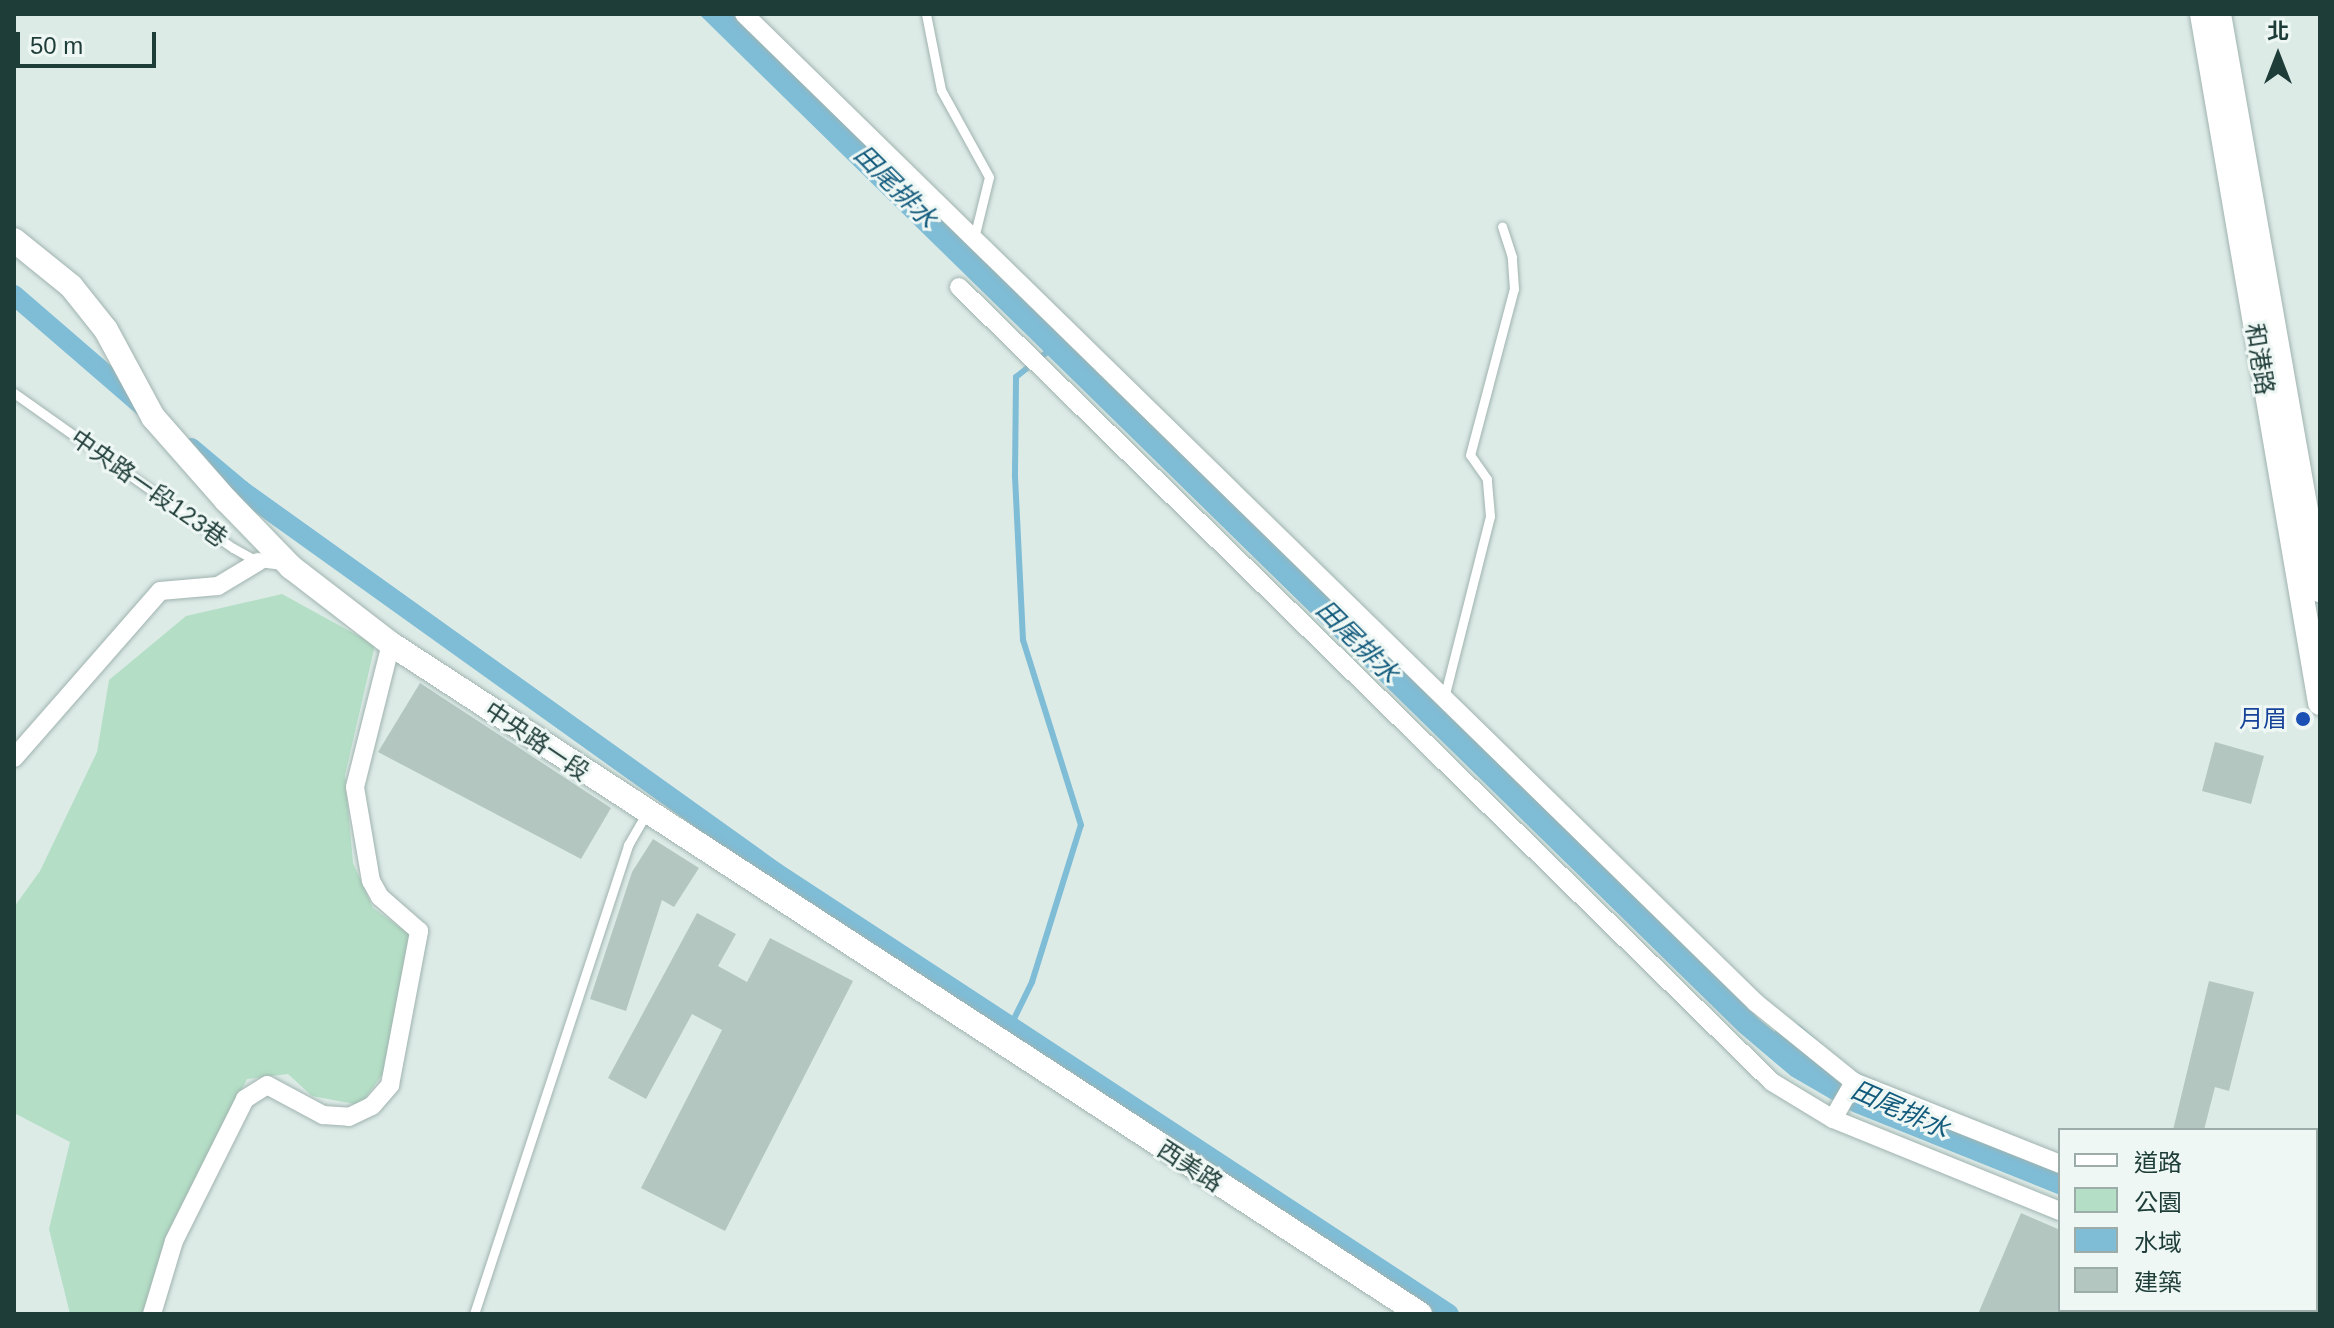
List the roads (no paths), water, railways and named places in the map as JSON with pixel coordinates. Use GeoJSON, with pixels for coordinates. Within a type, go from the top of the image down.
{"type":"FeatureCollection","features":[{"type":"Feature","properties":{"kind":"street"},"geometry":{"type":"LineString","coordinates":[[744,14],[1756,1003],[1854,1082],[2058,1163]]}},
{"type":"Feature","properties":{"kind":"street","name":"和港路"},"geometry":{"type":"LineString","coordinates":[[2202,14],[2320,703]]}},
{"type":"Feature","properties":{"kind":"street","name":"和港路"},"geometry":{"type":"LineString","coordinates":[[2219,14],[2320,590]]}},
{"type":"Feature","properties":{"kind":"street","name":"中央路一段"},"geometry":{"type":"LineString","coordinates":[[14,240],[71,286],[106,330],[153,417],[291,567],[391,644],[959,1017]]}},
{"type":"Feature","properties":{"kind":"street"},"geometry":{"type":"LineString","coordinates":[[959,287],[1772,1082],[1833,1119],[2058,1210]]}},
{"type":"Feature","properties":{"kind":"street"},"geometry":{"type":"LineString","coordinates":[[14,758],[160,591],[218,586],[258,562]]}},
{"type":"Feature","properties":{"kind":"street"},"geometry":{"type":"LineString","coordinates":[[152,1314],[174,1241],[245,1099],[267,1085],[323,1115],[349,1117],[372,1106],[390,1085],[419,931],[371,881],[355,787],[391,644]]}},
{"type":"Feature","properties":{"kind":"street","name":"西美路"},"geometry":{"type":"LineString","coordinates":[[959,1017],[1420,1314]]}},
{"type":"Feature","properties":{"kind":"street"},"geometry":{"type":"LineString","coordinates":[[1833,1119],[1854,1082]]}},
{"type":"Feature","properties":{"kind":"lane"},"geometry":{"type":"LineString","coordinates":[[926,14],[941,90],[989,177],[974,238]]}},
{"type":"Feature","properties":{"kind":"lane"},"geometry":{"type":"LineString","coordinates":[[1444,698],[1490,516],[1487,479],[1470,455],[1514,289],[1512,257],[1502,227]]}},
{"type":"Feature","properties":{"kind":"lane","name":"中央路一段123巷"},"geometry":{"type":"LineString","coordinates":[[14,393],[258,562],[291,567]]}},
{"type":"Feature","properties":{"kind":"lane"},"geometry":{"type":"LineString","coordinates":[[474,1314],[628,845],[646,814]]}},
{"type":"Feature","properties":{"kind":"water"},"geometry":{"type":"Polygon","coordinates":[[[699,14],[736,14],[1760,1020],[1835,1080],[2058,1171],[2058,1194],[1853,1112],[1791,1076],[1739,1032],[699,14]]]}},
{"type":"Feature","properties":{"kind":"waterway"},"geometry":{"type":"LineString","coordinates":[[14,295],[146,409]]}},
{"type":"Feature","properties":{"kind":"waterway"},"geometry":{"type":"LineString","coordinates":[[1010,1027],[1032,982],[1081,825],[1023,640],[1015,474],[1016,377],[1051,349]]}},
{"type":"Feature","properties":{"kind":"waterway"},"geometry":{"type":"LineString","coordinates":[[191,448],[241,490],[775,872],[1449,1314]]}},
{"type":"Feature","properties":{"kind":"waterway","name":"田尾排水"},"geometry":{"type":"LineString","coordinates":[[1790,1039],[1840,1083],[1880,1102]]}},
{"type":"Feature","properties":{"kind":"place","name":"月眉"},"geometry":{"type":"Point","coordinates":[2303,719]}}]}
